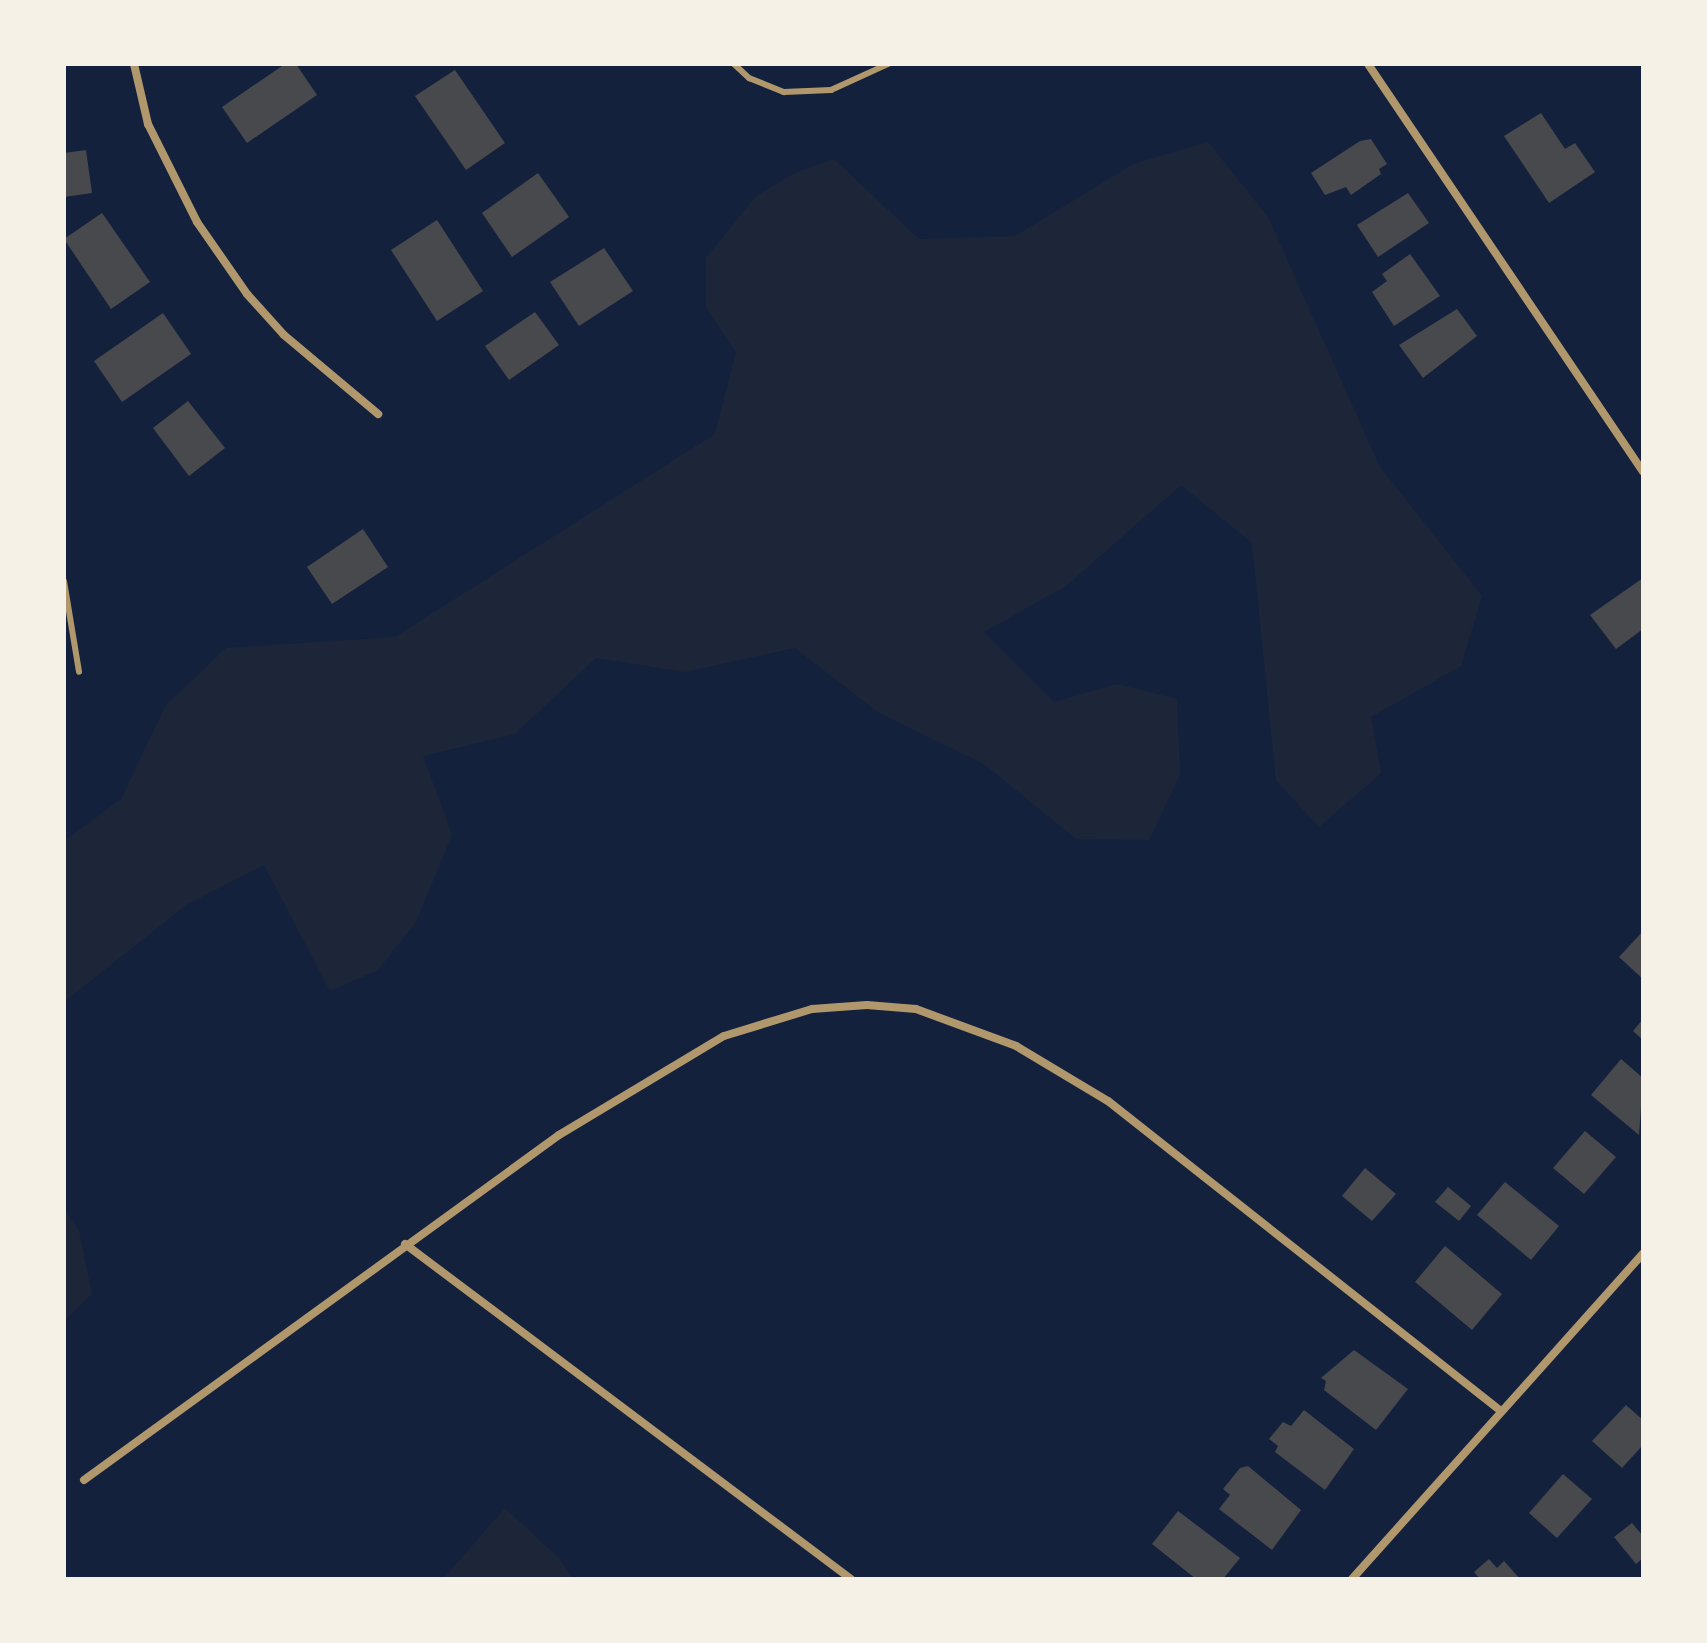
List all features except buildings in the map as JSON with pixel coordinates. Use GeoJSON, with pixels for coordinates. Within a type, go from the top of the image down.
{"type":"FeatureCollection","features":[{"type":"Feature","properties":{"kind":"street"},"geometry":{"type":"LineString","coordinates":[[134,64],[148,124],[197,222],[238,282],[284,335],[378,414]]}},
{"type":"Feature","properties":{"kind":"street"},"geometry":{"type":"LineString","coordinates":[[1368,64],[1643,472]]}},
{"type":"Feature","properties":{"kind":"street"},"geometry":{"type":"LineString","coordinates":[[84,1480],[559,1135],[724,1036],[812,1009],[867,1005],[916,1009],[1016,1046],[1108,1101],[1501,1411]]}},
{"type":"Feature","properties":{"kind":"street"},"geometry":{"type":"LineString","coordinates":[[405,1244],[851,1579]]}},
{"type":"Feature","properties":{"kind":"street"},"geometry":{"type":"LineString","coordinates":[[1352,1579],[1643,1253]]}},
{"type":"Feature","properties":{"kind":"lane"},"geometry":{"type":"LineString","coordinates":[[734,64],[749,78],[784,92],[831,90],[888,64]]}},
{"type":"Feature","properties":{"kind":"lane"},"geometry":{"type":"LineString","coordinates":[[64,581],[79,672]]}},
{"type":"Feature","properties":{"kind":"shaded area"},"geometry":{"type":"Polygon","coordinates":[[[1208,142],[1268,217],[1380,467],[1482,596],[1461,666],[1371,717],[1381,773],[1319,827],[1276,780],[1252,543],[1181,485],[1066,586],[984,632],[1054,702],[1117,684],[1177,699],[1180,775],[1149,840],[1076,839],[984,764],[879,713],[795,648],[685,672],[596,658],[515,734],[423,756],[452,835],[416,922],[378,970],[330,991],[264,865],[186,905],[64,1002],[64,841],[121,799],[166,705],[226,648],[395,637],[715,434],[736,352],[706,307],[706,258],[756,196],[797,172],[834,159],[919,239],[1015,236],[1133,164],[1208,142]]]}},
{"type":"Feature","properties":{"kind":"shaded area"},"geometry":{"type":"Polygon","coordinates":[[[64,1209],[79,1231],[92,1294],[64,1321],[64,1209]]]}},
{"type":"Feature","properties":{"kind":"shaded area"},"geometry":{"type":"Polygon","coordinates":[[[505,1508],[559,1558],[573,1579],[443,1579],[505,1508]]]}}]}
